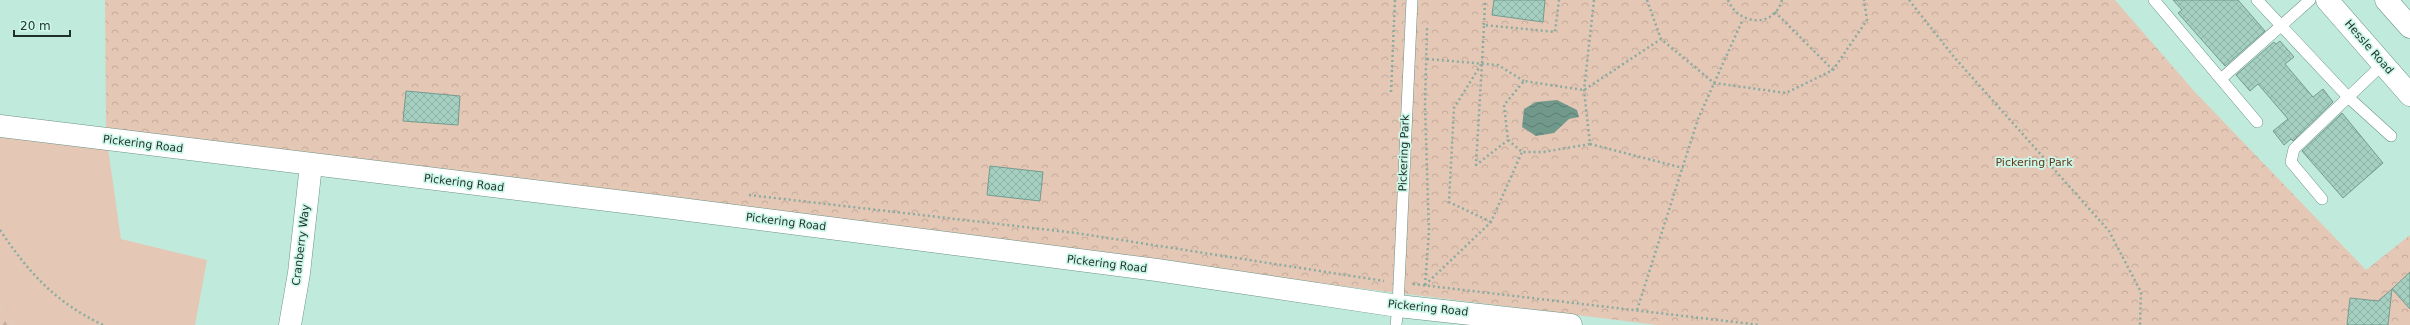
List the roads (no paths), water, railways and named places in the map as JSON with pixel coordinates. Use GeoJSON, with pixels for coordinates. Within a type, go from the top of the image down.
{"type":"FeatureCollection","features":[{"type":"Feature","properties":{"kind":"street","name":"Hessle Road"},"geometry":{"type":"LineString","coordinates":[[2327,0],[2410,95]]}},
{"type":"Feature","properties":{"kind":"street"},"geometry":{"type":"LineString","coordinates":[[2386,0],[2410,27]]}},
{"type":"Feature","properties":{"kind":"street","name":"Pickering Road"},"geometry":{"type":"LineString","coordinates":[[0,126],[649,205],[1141,268],[1397,315],[1571,325]]}},
{"type":"Feature","properties":{"kind":"street","name":"Cranberry Way"},"geometry":{"type":"LineString","coordinates":[[290,325],[299,273],[311,165]]}},
{"type":"Feature","properties":{"kind":"lane","name":"Pickering Park"},"geometry":{"type":"LineString","coordinates":[[1397,315],[1412,0]]}},
{"type":"Feature","properties":{"kind":"lane"},"geometry":{"type":"LineString","coordinates":[[2154,0],[2257,122]]}},
{"type":"Feature","properties":{"kind":"lane"},"geometry":{"type":"LineString","coordinates":[[2257,0],[2280,27],[2348,97],[2391,136]]}},
{"type":"Feature","properties":{"kind":"lane"},"geometry":{"type":"LineString","coordinates":[[2221,79],[2310,0]]}},
{"type":"Feature","properties":{"kind":"lane"},"geometry":{"type":"LineString","coordinates":[[2322,199],[2291,162],[2294,149],[2383,64]]}},
{"type":"Feature","properties":{"kind":"water"},"geometry":{"type":"Polygon","coordinates":[[[1557,100],[1577,110],[1579,117],[1569,119],[1554,133],[1536,136],[1522,127],[1524,109],[1536,102],[1557,100]]]}}]}
